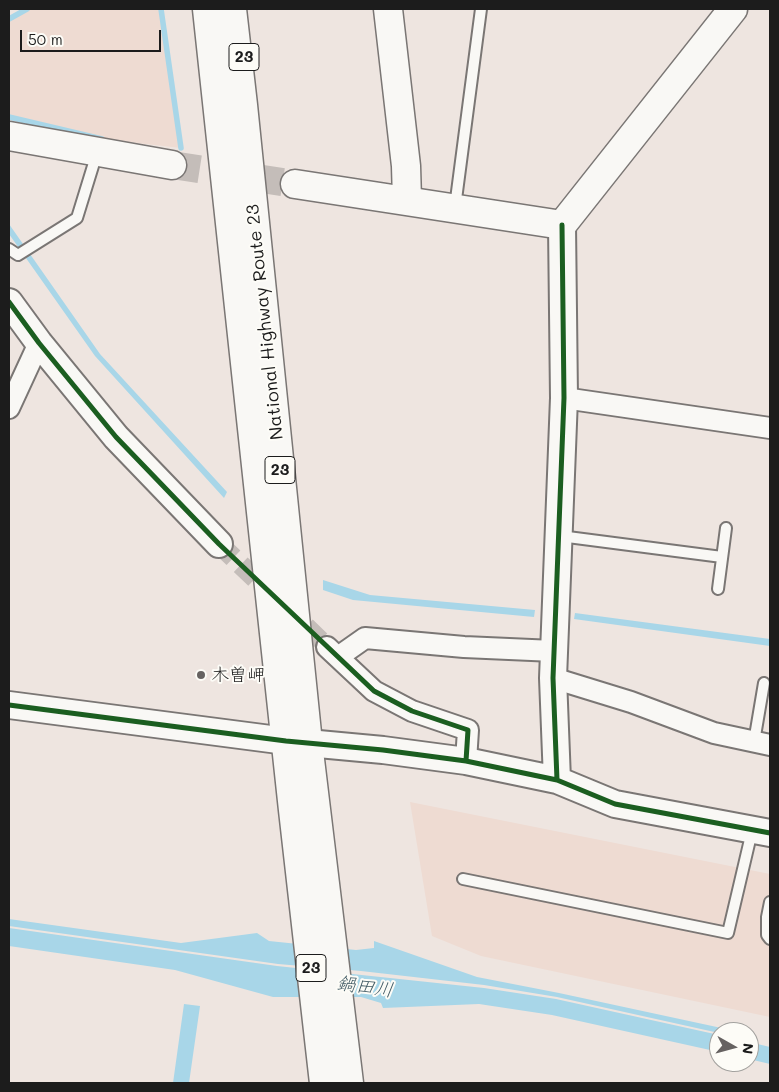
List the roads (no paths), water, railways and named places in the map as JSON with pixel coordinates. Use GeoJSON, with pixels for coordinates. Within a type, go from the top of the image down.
{"type":"FeatureCollection","features":[{"type":"Feature","properties":{"kind":"main road","name":"23"},"geometry":{"type":"LineString","coordinates":[[192,9],[203,85],[223,152]]}},
{"type":"Feature","properties":{"kind":"main road","name":"National Highway Route 23"},"geometry":{"type":"LineString","coordinates":[[207,9],[223,152],[297,742],[328,1013],[324,1083]]}},
{"type":"Feature","properties":{"kind":"main road","name":"National Highway Route 23"},"geometry":{"type":"LineString","coordinates":[[232,9],[243,105],[297,742]]}},
{"type":"Feature","properties":{"kind":"main road","name":"23"},"geometry":{"type":"LineString","coordinates":[[242,9],[245,36],[243,105]]}},
{"type":"Feature","properties":{"kind":"main road"},"geometry":{"type":"LineString","coordinates":[[388,9],[406,166],[407,200]]}},
{"type":"Feature","properties":{"kind":"main road"},"geometry":{"type":"LineString","coordinates":[[295,184],[562,225],[733,9]]}},
{"type":"Feature","properties":{"kind":"main road"},"geometry":{"type":"LineString","coordinates":[[9,136],[172,165]]}},
{"type":"Feature","properties":{"kind":"main road","name":"National Highway Route 23"},"geometry":{"type":"LineString","coordinates":[[328,1013],[349,1083]]}},
{"type":"Feature","properties":{"kind":"street"},"geometry":{"type":"LineString","coordinates":[[556,780],[554,651],[564,398],[562,225]]}},
{"type":"Feature","properties":{"kind":"street"},"geometry":{"type":"LineString","coordinates":[[9,302],[39,343],[116,437],[219,544]]}},
{"type":"Feature","properties":{"kind":"street"},"geometry":{"type":"LineString","coordinates":[[9,408],[39,343]]}},
{"type":"Feature","properties":{"kind":"street"},"geometry":{"type":"LineString","coordinates":[[564,398],[770,428]]}},
{"type":"Feature","properties":{"kind":"street"},"geometry":{"type":"LineString","coordinates":[[466,761],[468,730],[412,711],[374,691],[333,652],[364,638],[464,647],[554,651]]}},
{"type":"Feature","properties":{"kind":"street"},"geometry":{"type":"LineString","coordinates":[[554,678],[631,702],[714,734],[762,743]]}},
{"type":"Feature","properties":{"kind":"street"},"geometry":{"type":"LineString","coordinates":[[9,705],[297,742],[383,750],[466,761],[556,780],[615,804],[761,832]]}},
{"type":"Feature","properties":{"kind":"lane"},"geometry":{"type":"LineString","coordinates":[[455,208],[481,9]]}},
{"type":"Feature","properties":{"kind":"lane"},"geometry":{"type":"LineString","coordinates":[[9,249],[18,255],[77,218],[98,152]]}},
{"type":"Feature","properties":{"kind":"lane"},"geometry":{"type":"LineString","coordinates":[[718,589],[726,528]]}},
{"type":"Feature","properties":{"kind":"lane"},"geometry":{"type":"LineString","coordinates":[[559,536],[722,557]]}},
{"type":"Feature","properties":{"kind":"lane"},"geometry":{"type":"LineString","coordinates":[[762,743],[764,683]]}},
{"type":"Feature","properties":{"kind":"lane"},"geometry":{"type":"LineString","coordinates":[[463,879],[728,933],[761,832]]}},
{"type":"Feature","properties":{"kind":"lane"},"geometry":{"type":"LineString","coordinates":[[770,902],[767,917],[767,935],[770,939]]}},
{"type":"Feature","properties":{"kind":"water"},"geometry":{"type":"Polygon","coordinates":[[[9,224],[100,354],[227,492],[224,498],[95,356],[9,234],[9,224]]]}},
{"type":"Feature","properties":{"kind":"water"},"geometry":{"type":"Polygon","coordinates":[[[323,580],[370,595],[535,610],[534,617],[353,600],[323,590],[323,580]]]}},
{"type":"Feature","properties":{"kind":"water"},"geometry":{"type":"Polygon","coordinates":[[[575,613],[770,639],[770,646],[574,619],[575,613]]]}},
{"type":"Feature","properties":{"kind":"water"},"geometry":{"type":"Polygon","coordinates":[[[9,919],[181,943],[257,933],[269,941],[356,950],[374,948],[374,941],[477,977],[709,1025],[709,1031],[557,997],[484,985],[278,964],[9,926],[9,919]]]}},
{"type":"Feature","properties":{"kind":"water","name":"鍋田川"},"geometry":{"type":"Polygon","coordinates":[[[9,928],[277,966],[484,988],[556,999],[709,1033],[709,1050],[552,1015],[479,1004],[383,1008],[381,1003],[361,997],[273,997],[175,970],[9,946],[9,928]]]}},
{"type":"Feature","properties":{"kind":"water"},"geometry":{"type":"Polygon","coordinates":[[[184,1004],[200,1006],[189,1083],[173,1083],[184,1004]]]}},
{"type":"Feature","properties":{"kind":"water"},"geometry":{"type":"Polygon","coordinates":[[[759,1044],[770,1047],[770,1064],[759,1061],[759,1044]]]}},
{"type":"Feature","properties":{"kind":"waterway"},"geometry":{"type":"LineString","coordinates":[[9,19],[27,9]]}},
{"type":"Feature","properties":{"kind":"waterway"},"geometry":{"type":"LineString","coordinates":[[161,9],[181,148]]}},
{"type":"Feature","properties":{"kind":"waterway"},"geometry":{"type":"LineString","coordinates":[[9,117],[102,139]]}},
{"type":"Feature","properties":{"kind":"tunnel"},"geometry":{"type":"LineString","coordinates":[[172,165],[295,184]]}},
{"type":"Feature","properties":{"kind":"tunnel"},"geometry":{"type":"LineString","coordinates":[[219,544],[327,647]]}},
{"type":"Feature","properties":{"kind":"place","name":"木曽岬"},"geometry":{"type":"Point","coordinates":[201,675]}}]}
